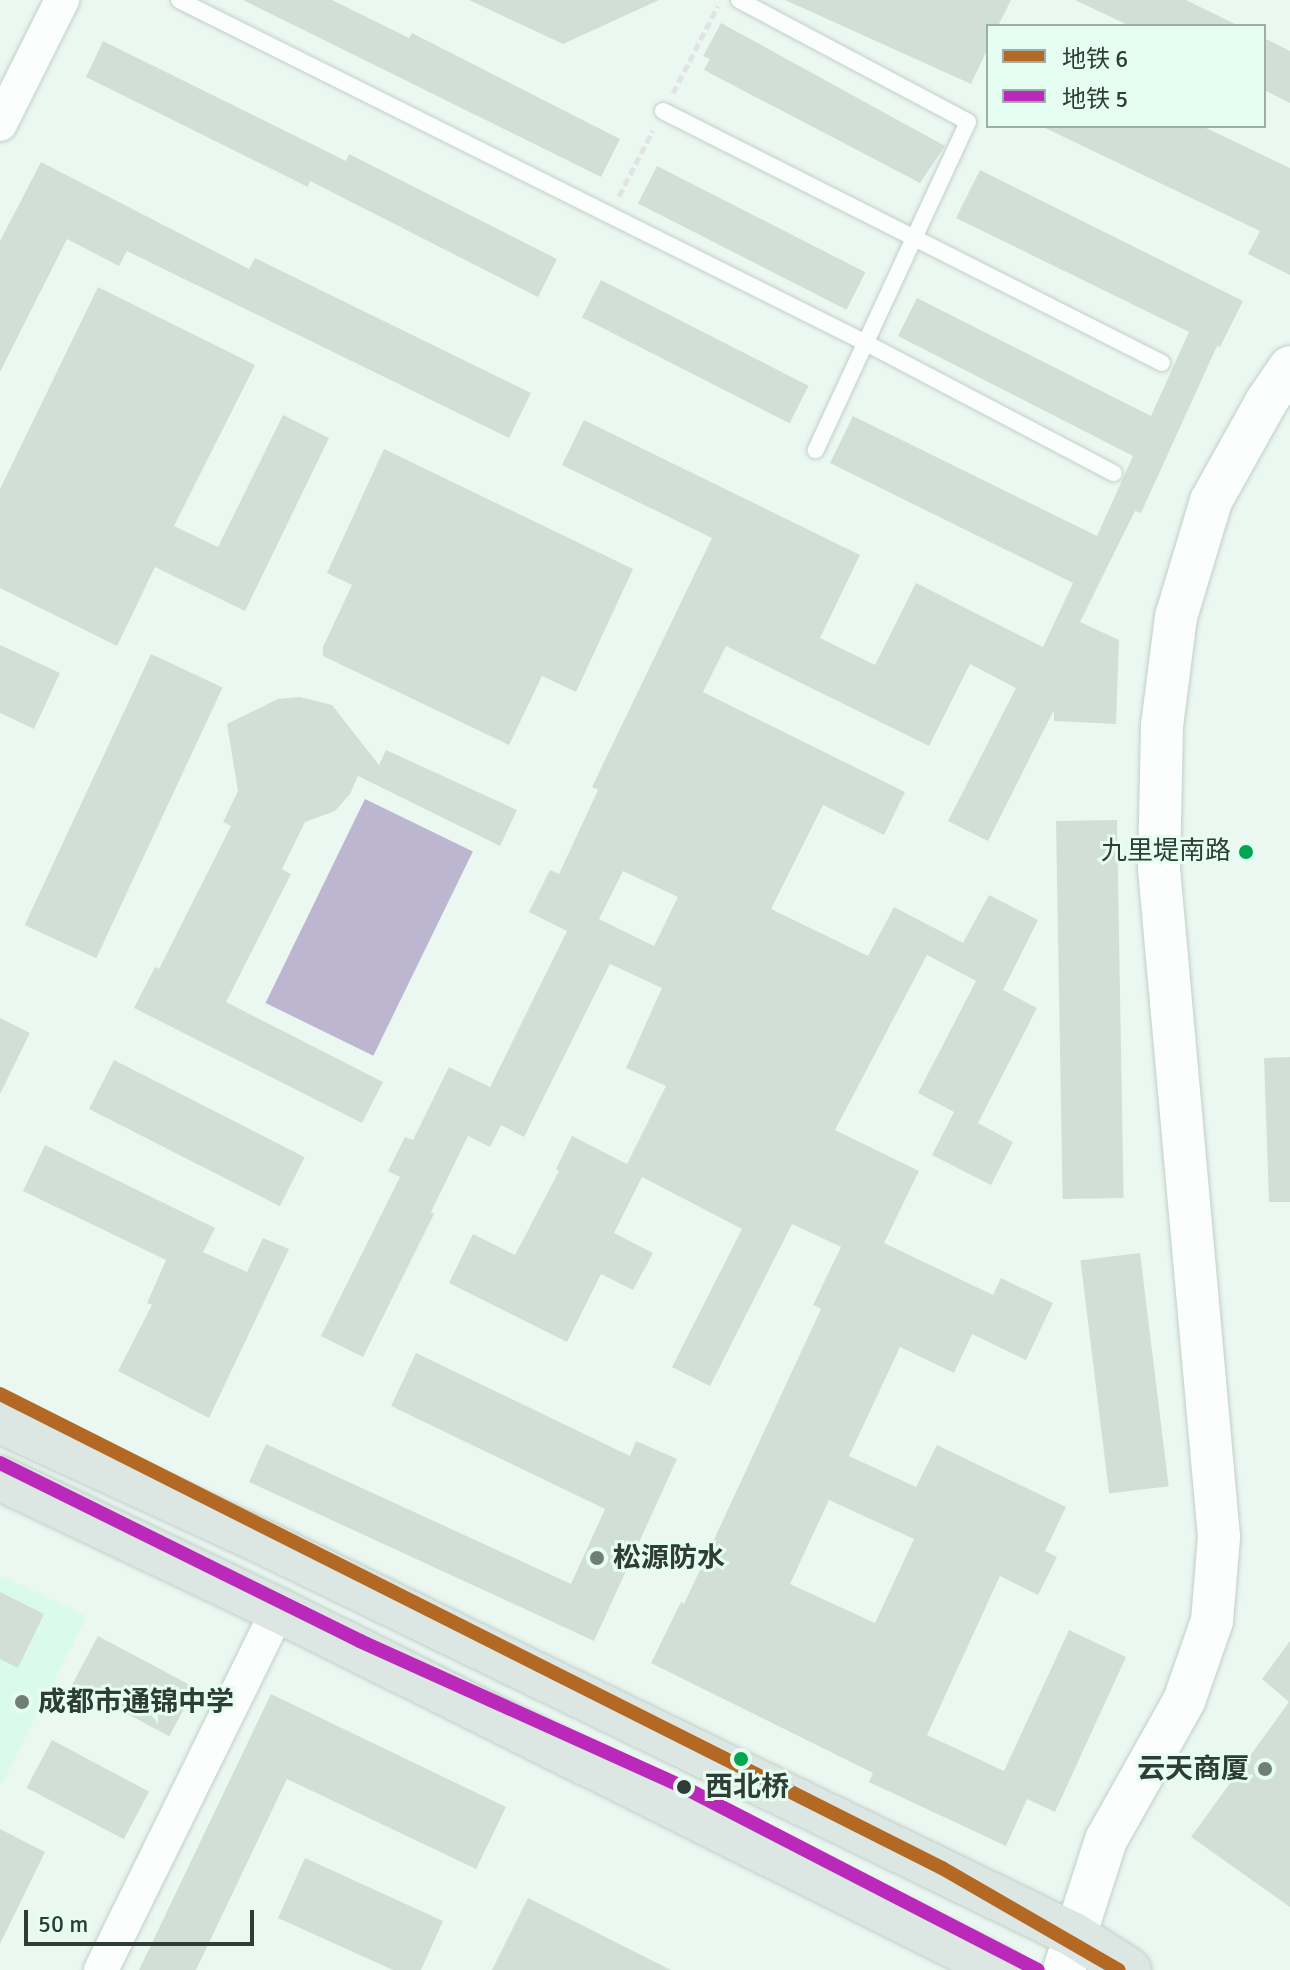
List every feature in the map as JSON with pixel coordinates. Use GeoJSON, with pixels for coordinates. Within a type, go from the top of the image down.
{"type":"FeatureCollection","features":[{"type":"Feature","properties":{"kind":"main road"},"geometry":{"type":"LineString","coordinates":[[0,1421],[269,1545],[1069,1952],[1129,1970]]}},
{"type":"Feature","properties":{"kind":"main road"},"geometry":{"type":"LineString","coordinates":[[0,1478],[278,1610],[1002,1970]]}},
{"type":"Feature","properties":{"kind":"street"},"geometry":{"type":"LineString","coordinates":[[0,124],[62,0]]}},
{"type":"Feature","properties":{"kind":"street"},"geometry":{"type":"LineString","coordinates":[[1069,1952],[1106,1840],[1184,1701],[1212,1621],[1219,1537],[1159,869],[1162,726],[1176,617],[1211,501],[1266,402],[1290,367]]}},
{"type":"Feature","properties":{"kind":"street"},"geometry":{"type":"LineString","coordinates":[[101,1970],[278,1610]]}},
{"type":"Feature","properties":{"kind":"lane"},"geometry":{"type":"LineString","coordinates":[[179,0],[864,342],[1114,473]]}},
{"type":"Feature","properties":{"kind":"lane"},"geometry":{"type":"LineString","coordinates":[[739,0],[968,122],[816,450]]}},
{"type":"Feature","properties":{"kind":"lane"},"geometry":{"type":"LineString","coordinates":[[663,111],[914,235],[1162,363]]}},
{"type":"Feature","properties":{"kind":"shaded area"},"geometry":{"type":"Polygon","coordinates":[[[365,799],[473,852],[373,1056],[265,1003],[365,799]]]}},
{"type":"Feature","properties":{"kind":"shaded area","name":"成都市通锦中学"},"geometry":{"type":"Polygon","coordinates":[[[0,1575],[87,1616],[0,1787],[0,1575]]]}},
{"type":"Feature","properties":{"kind":"building"},"geometry":{"type":"Polygon","coordinates":[[[243,0],[332,0],[409,38],[412,33],[620,139],[601,177],[243,0]]]}},
{"type":"Feature","properties":{"kind":"building"},"geometry":{"type":"Polygon","coordinates":[[[469,0],[659,0],[563,44],[469,0]]]}},
{"type":"Feature","properties":{"kind":"building"},"geometry":{"type":"Polygon","coordinates":[[[785,0],[1011,0],[999,24],[986,24],[986,52],[971,84],[785,0]]]}},
{"type":"Feature","properties":{"kind":"building"},"geometry":{"type":"Polygon","coordinates":[[[1075,0],[1186,0],[1235,24],[1126,24],[1075,0]]]}},
{"type":"Feature","properties":{"kind":"building"},"geometry":{"type":"Polygon","coordinates":[[[721,23],[945,146],[920,183],[704,70],[710,59],[703,56],[721,23]]]}},
{"type":"Feature","properties":{"kind":"building"},"geometry":{"type":"Polygon","coordinates":[[[1266,39],[1290,51],[1290,103],[1266,91],[1266,39]]]}},
{"type":"Feature","properties":{"kind":"building"},"geometry":{"type":"Polygon","coordinates":[[[103,41],[346,161],[349,154],[557,259],[538,297],[310,181],[308,187],[86,77],[103,41]]]}},
{"type":"Feature","properties":{"kind":"building"},"geometry":{"type":"Polygon","coordinates":[[[1045,128],[1206,128],[1290,168],[1290,275],[1248,254],[1260,231],[1045,128]]]}},
{"type":"Feature","properties":{"kind":"building"},"geometry":{"type":"Polygon","coordinates":[[[41,162],[249,269],[255,258],[531,393],[509,438],[127,251],[119,266],[67,239],[0,372],[0,241],[41,162]]]}},
{"type":"Feature","properties":{"kind":"building"},"geometry":{"type":"Polygon","coordinates":[[[657,166],[865,272],[846,310],[638,203],[657,166]]]}},
{"type":"Feature","properties":{"kind":"building"},"geometry":{"type":"Polygon","coordinates":[[[980,170],[1243,301],[1220,347],[1217,346],[1141,513],[1135,511],[1080,622],[1119,640],[1116,724],[1054,721],[1054,710],[988,841],[948,821],[1016,688],[970,664],[929,746],[726,646],[703,692],[905,792],[884,835],[823,805],[771,909],[868,956],[894,907],[963,943],[989,895],[1038,920],[1003,990],[1037,1008],[978,1123],[1013,1142],[991,1185],[932,1155],[954,1112],[918,1093],[976,981],[927,955],[835,1130],[919,1171],[884,1243],[993,1295],[1001,1278],[1053,1303],[1026,1360],[972,1334],[954,1373],[900,1347],[849,1456],[916,1487],[937,1445],[1066,1507],[1045,1551],[1057,1557],[1038,1595],[1000,1576],[927,1735],[1004,1771],[1069,1630],[1126,1657],[1055,1812],[1027,1799],[1006,1846],[869,1782],[873,1773],[651,1663],[681,1602],[684,1604],[821,1309],[813,1305],[841,1247],[792,1224],[710,1386],[672,1367],[742,1229],[642,1177],[614,1233],[653,1253],[633,1290],[601,1274],[567,1342],[449,1283],[473,1234],[515,1255],[559,1171],[556,1169],[572,1136],[627,1164],[666,1086],[626,1068],[662,988],[610,964],[524,1137],[501,1125],[490,1147],[468,1136],[431,1212],[434,1214],[363,1357],[321,1336],[400,1177],[388,1171],[405,1137],[413,1140],[449,1067],[490,1087],[567,931],[529,912],[550,870],[559,874],[598,790],[592,787],[712,538],[562,465],[584,420],[860,555],[820,638],[875,665],[916,583],[1043,647],[1073,583],[830,463],[853,416],[1097,536],[1133,456],[898,336],[917,298],[1151,416],[1189,332],[956,218],[980,170]],[[623,871],[599,919],[654,946],[678,897],[623,871]],[[829,1500],[790,1584],[875,1623],[914,1539],[829,1500]]]}},
{"type":"Feature","properties":{"kind":"building"},"geometry":{"type":"Polygon","coordinates":[[[601,280],[809,386],[790,423],[582,317],[601,280]]]}},
{"type":"Feature","properties":{"kind":"building"},"geometry":{"type":"Polygon","coordinates":[[[98,287],[255,365],[174,526],[218,547],[283,415],[329,438],[245,611],[155,567],[117,646],[0,588],[0,489],[98,287]]]}},
{"type":"Feature","properties":{"kind":"building"},"geometry":{"type":"Polygon","coordinates":[[[384,449],[633,569],[576,692],[542,676],[509,745],[323,656],[323,647],[352,585],[327,573],[384,449]]]}},
{"type":"Feature","properties":{"kind":"building"},"geometry":{"type":"Polygon","coordinates":[[[0,645],[60,673],[34,729],[0,713],[0,645]]]}},
{"type":"Feature","properties":{"kind":"building"},"geometry":{"type":"Polygon","coordinates":[[[151,654],[223,687],[96,958],[25,925],[151,654]]]}},
{"type":"Feature","properties":{"kind":"building"},"geometry":{"type":"Polygon","coordinates":[[[300,697],[332,705],[379,765],[386,750],[517,810],[500,846],[358,776],[350,794],[335,811],[305,822],[282,869],[291,874],[226,1002],[383,1082],[362,1123],[134,1008],[155,967],[159,969],[231,826],[223,822],[238,791],[227,724],[278,699],[300,697]]]}},
{"type":"Feature","properties":{"kind":"building"},"geometry":{"type":"Polygon","coordinates":[[[1117,820],[1124,1198],[1063,1199],[1056,821],[1117,820]]]}},
{"type":"Feature","properties":{"kind":"building"},"geometry":{"type":"Polygon","coordinates":[[[0,1018],[30,1033],[0,1094],[0,1018]]]}},
{"type":"Feature","properties":{"kind":"building"},"geometry":{"type":"Polygon","coordinates":[[[1290,1057],[1290,1202],[1269,1202],[1264,1058],[1290,1057]]]}},
{"type":"Feature","properties":{"kind":"building"},"geometry":{"type":"Polygon","coordinates":[[[114,1060],[305,1157],[280,1206],[89,1109],[114,1060]]]}},
{"type":"Feature","properties":{"kind":"building"},"geometry":{"type":"Polygon","coordinates":[[[45,1145],[215,1228],[203,1252],[247,1272],[263,1238],[289,1249],[209,1418],[118,1371],[152,1305],[147,1303],[166,1260],[23,1191],[45,1145]]]}},
{"type":"Feature","properties":{"kind":"building"},"geometry":{"type":"Polygon","coordinates":[[[1140,1253],[1169,1486],[1109,1494],[1080,1260],[1140,1253]]]}},
{"type":"Feature","properties":{"kind":"building"},"geometry":{"type":"Polygon","coordinates":[[[416,1353],[630,1456],[636,1441],[677,1459],[594,1641],[249,1482],[266,1444],[571,1584],[605,1509],[391,1406],[416,1353]]]}},
{"type":"Feature","properties":{"kind":"building"},"geometry":{"type":"Polygon","coordinates":[[[0,1592],[44,1614],[18,1668],[0,1659],[0,1592]]]}},
{"type":"Feature","properties":{"kind":"building"},"geometry":{"type":"Polygon","coordinates":[[[98,1636],[195,1688],[169,1736],[72,1685],[98,1636]]]}},
{"type":"Feature","properties":{"kind":"building","name":"云天商厦"},"geometry":{"type":"Polygon","coordinates":[[[1290,1641],[1290,1907],[1191,1837],[1289,1702],[1262,1679],[1290,1641]]]}},
{"type":"Feature","properties":{"kind":"building"},"geometry":{"type":"Polygon","coordinates":[[[271,1694],[506,1807],[476,1869],[287,1779],[196,1970],[139,1970],[271,1694]]]}},
{"type":"Feature","properties":{"kind":"building"},"geometry":{"type":"Polygon","coordinates":[[[52,1740],[149,1792],[124,1839],[27,1788],[52,1740]]]}},
{"type":"Feature","properties":{"kind":"building"},"geometry":{"type":"Polygon","coordinates":[[[0,1829],[45,1852],[0,1944],[0,1829]]]}},
{"type":"Feature","properties":{"kind":"building"},"geometry":{"type":"Polygon","coordinates":[[[305,1858],[443,1921],[421,1970],[393,1970],[278,1918],[305,1858]]]}},
{"type":"Feature","properties":{"kind":"building"},"geometry":{"type":"Polygon","coordinates":[[[528,1898],[671,1970],[492,1970],[528,1898]]]}},
{"type":"Feature","properties":{"kind":"metro line","name":"6"},"geometry":{"type":"LineString","coordinates":[[0,1394],[942,1868],[1119,1970]]}},
{"type":"Feature","properties":{"kind":"metro line","name":"5"},"geometry":{"type":"LineString","coordinates":[[0,1463],[360,1641],[685,1788],[1038,1970]]}},
{"type":"Feature","properties":{"kind":"place","name":"九里堤南路"},"geometry":{"type":"Point","coordinates":[1246,852]}},
{"type":"Feature","properties":{"kind":"place","name":"松源防水"},"geometry":{"type":"Point","coordinates":[597,1558]}},
{"type":"Feature","properties":{"kind":"place","name":"成都市通锦中学"},"geometry":{"type":"Point","coordinates":[22,1702]}},
{"type":"Feature","properties":{"kind":"place","name":"云天商厦"},"geometry":{"type":"Point","coordinates":[1265,1769]}},
{"type":"Feature","properties":{"kind":"place","name":"西北桥"},"geometry":{"type":"Point","coordinates":[684,1787]}}]}
